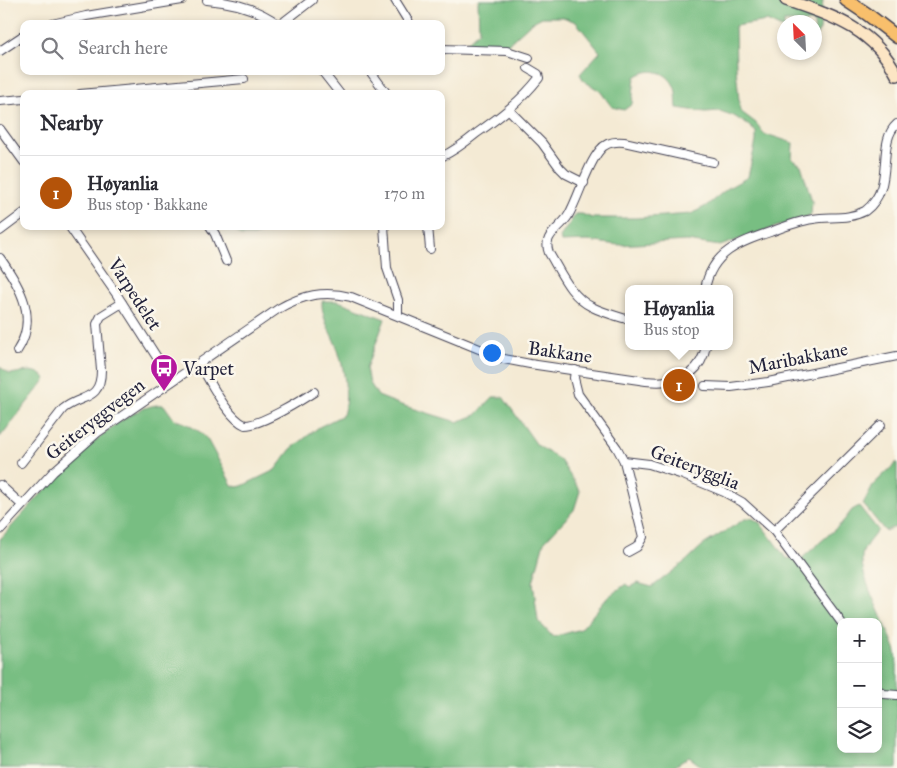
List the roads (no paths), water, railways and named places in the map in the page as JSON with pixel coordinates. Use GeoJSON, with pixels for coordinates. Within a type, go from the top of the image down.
{"type":"FeatureCollection","features":[{"type":"Feature","properties":{"kind":"main road"},"geometry":{"type":"LineString","coordinates":[[846,0],[897,37]]}},
{"type":"Feature","properties":{"kind":"street"},"geometry":{"type":"LineString","coordinates":[[69,20],[182,0]]}},
{"type":"Feature","properties":{"kind":"street"},"geometry":{"type":"LineString","coordinates":[[207,0],[248,9],[273,20]]}},
{"type":"Feature","properties":{"kind":"street"},"geometry":{"type":"LineString","coordinates":[[285,20],[312,0]]}},
{"type":"Feature","properties":{"kind":"street"},"geometry":{"type":"LineString","coordinates":[[395,0],[408,20]]}},
{"type":"Feature","properties":{"kind":"street"},"geometry":{"type":"LineString","coordinates":[[786,0],[849,24],[870,39],[897,75]]}},
{"type":"Feature","properties":{"kind":"street"},"geometry":{"type":"LineString","coordinates":[[0,51],[20,38]]}},
{"type":"Feature","properties":{"kind":"street"},"geometry":{"type":"LineString","coordinates":[[445,49],[507,51],[529,58]]}},
{"type":"Feature","properties":{"kind":"street"},"geometry":{"type":"LineString","coordinates":[[445,155],[455,150],[509,110],[539,78],[538,74],[528,68]]}},
{"type":"Feature","properties":{"kind":"street"},"geometry":{"type":"LineString","coordinates":[[325,75],[338,90]]}},
{"type":"Feature","properties":{"kind":"street"},"geometry":{"type":"LineString","coordinates":[[373,75],[384,90]]}},
{"type":"Feature","properties":{"kind":"street"},"geometry":{"type":"LineString","coordinates":[[154,90],[244,79]]}},
{"type":"Feature","properties":{"kind":"street"},"geometry":{"type":"LineString","coordinates":[[0,101],[20,99]]}},
{"type":"Feature","properties":{"kind":"street"},"geometry":{"type":"LineString","coordinates":[[509,110],[542,143],[566,174],[584,183]]}},
{"type":"Feature","properties":{"kind":"street"},"geometry":{"type":"LineString","coordinates":[[706,285],[714,264],[725,252],[738,244],[803,220],[852,216],[867,210],[877,202],[885,190],[889,177],[889,141],[891,131],[897,124]]}},
{"type":"Feature","properties":{"kind":"street"},"geometry":{"type":"LineString","coordinates":[[0,129],[3,138],[20,157]]}},
{"type":"Feature","properties":{"kind":"street"},"geometry":{"type":"LineString","coordinates":[[625,319],[584,303],[567,283],[547,248],[547,239],[568,217],[598,152],[605,145],[614,141],[624,142],[713,162]]}},
{"type":"Feature","properties":{"kind":"street"},"geometry":{"type":"LineString","coordinates":[[0,231],[20,217]]}},
{"type":"Feature","properties":{"kind":"street","name":"Varpedelet"},"geometry":{"type":"LineString","coordinates":[[72,230],[172,381]]}},
{"type":"Feature","properties":{"kind":"street"},"geometry":{"type":"LineString","coordinates":[[212,230],[226,261]]}},
{"type":"Feature","properties":{"kind":"street"},"geometry":{"type":"LineString","coordinates":[[384,230],[387,268],[398,300],[398,315]]}},
{"type":"Feature","properties":{"kind":"street"},"geometry":{"type":"LineString","coordinates":[[428,230],[430,249]]}},
{"type":"Feature","properties":{"kind":"street"},"geometry":{"type":"LineString","coordinates":[[0,258],[19,287],[27,316],[26,336],[17,351]]}},
{"type":"Feature","properties":{"kind":"street","name":"Bakkane"},"geometry":{"type":"LineString","coordinates":[[172,381],[286,305],[312,294],[325,293],[342,295],[398,315],[504,359],[530,364],[646,381],[672,382],[693,371],[703,358],[705,350]]}},
{"type":"Feature","properties":{"kind":"street"},"geometry":{"type":"LineString","coordinates":[[21,463],[63,409],[73,402],[85,399],[98,387],[101,370],[97,324],[102,316],[122,303]]}},
{"type":"Feature","properties":{"kind":"street","name":"Maribakkane"},"geometry":{"type":"LineString","coordinates":[[705,386],[731,387],[768,382],[897,356]]}},
{"type":"Feature","properties":{"kind":"street"},"geometry":{"type":"LineString","coordinates":[[200,362],[222,401],[237,420],[245,424],[254,423],[295,404],[314,392]]}},
{"type":"Feature","properties":{"kind":"street"},"geometry":{"type":"LineString","coordinates":[[575,370],[574,378],[578,394],[617,448],[624,461],[643,534],[640,544],[628,552]]}},
{"type":"Feature","properties":{"kind":"street","name":"Geiteryggvegen"},"geometry":{"type":"LineString","coordinates":[[0,530],[52,472],[74,452],[97,433],[172,381]]}},
{"type":"Feature","properties":{"kind":"street"},"geometry":{"type":"LineString","coordinates":[[774,531],[881,425]]}},
{"type":"Feature","properties":{"kind":"street","name":"Geiterygglia"},"geometry":{"type":"LineString","coordinates":[[624,461],[650,464],[700,481],[733,496],[755,512],[774,531],[838,618]]}},
{"type":"Feature","properties":{"kind":"street"},"geometry":{"type":"LineString","coordinates":[[0,485],[22,505]]}},
{"type":"Feature","properties":{"kind":"street"},"geometry":{"type":"LineString","coordinates":[[882,693],[897,695]]}},
{"type":"Feature","properties":{"kind":"place","name":"Høyanlia"},"geometry":{"type":"Point","coordinates":[679,385]}},
{"type":"Feature","properties":{"kind":"place","name":"Varpet"},"geometry":{"type":"Point","coordinates":[164,392]}}]}
